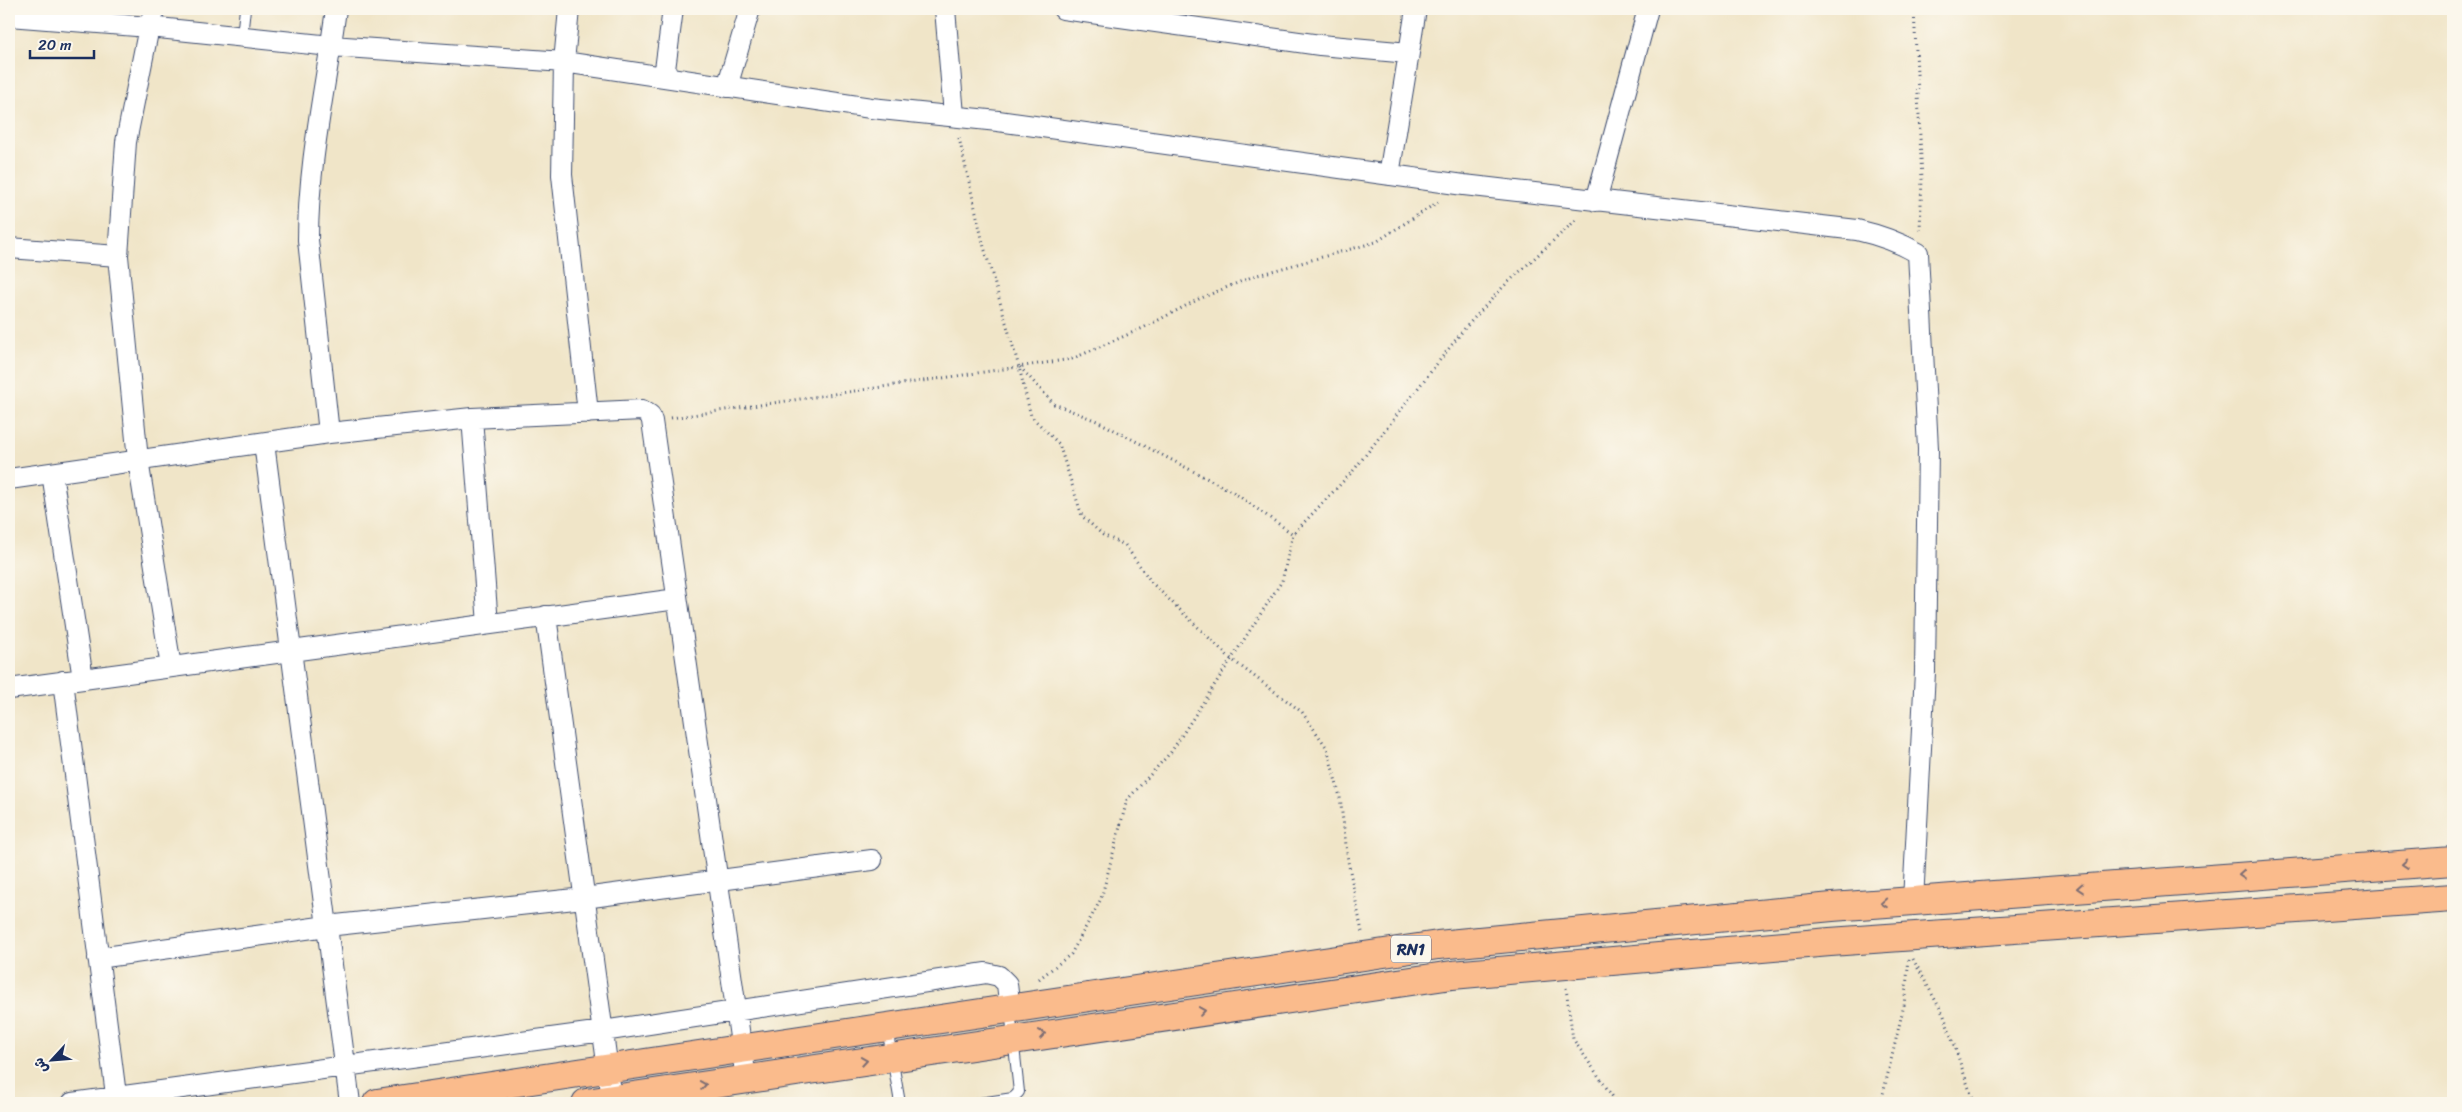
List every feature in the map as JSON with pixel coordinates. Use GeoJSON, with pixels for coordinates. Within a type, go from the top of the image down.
{"type":"FeatureCollection","features":[{"type":"Feature","properties":{"kind":"highway","name":"RN1"},"geometry":{"type":"LineString","coordinates":[[377,1103],[887,1027],[1009,1006],[1438,945],[1913,900],[2453,861]]}},
{"type":"Feature","properties":{"kind":"highway","name":"RN1"},"geometry":{"type":"LineString","coordinates":[[599,1101],[1452,975],[1830,942],[2453,898]]}},
{"type":"Feature","properties":{"kind":"street"},"geometry":{"type":"LineString","coordinates":[[329,433],[308,240],[308,216],[311,170],[336,9]]}},
{"type":"Feature","properties":{"kind":"street"},"geometry":{"type":"LineString","coordinates":[[569,9],[564,62],[562,176],[588,413]]}},
{"type":"Feature","properties":{"kind":"street"},"geometry":{"type":"LineString","coordinates":[[664,77],[673,9]]}},
{"type":"Feature","properties":{"kind":"street"},"geometry":{"type":"LineString","coordinates":[[727,87],[750,9]]}},
{"type":"Feature","properties":{"kind":"street"},"geometry":{"type":"LineString","coordinates":[[945,9],[954,115]]}},
{"type":"Feature","properties":{"kind":"street"},"geometry":{"type":"LineString","coordinates":[[1063,9],[1320,45],[1409,53]]}},
{"type":"Feature","properties":{"kind":"street"},"geometry":{"type":"LineString","coordinates":[[1389,175],[1416,9]]}},
{"type":"Feature","properties":{"kind":"street"},"geometry":{"type":"LineString","coordinates":[[1596,201],[1648,9]]}},
{"type":"Feature","properties":{"kind":"street"},"geometry":{"type":"LineString","coordinates":[[16,14],[152,18],[242,36],[331,46],[564,62],[871,108],[954,115],[1464,186],[1596,201],[1645,204],[1857,230],[1886,238],[1918,253],[1928,449],[1925,672],[1913,900]]}},
{"type":"Feature","properties":{"kind":"street"},"geometry":{"type":"LineString","coordinates":[[152,18],[126,142],[118,256],[138,460],[171,667]]}},
{"type":"Feature","properties":{"kind":"street"},"geometry":{"type":"LineString","coordinates":[[9,248],[118,256]]}},
{"type":"Feature","properties":{"kind":"street"},"geometry":{"type":"LineString","coordinates":[[9,478],[329,433],[472,418],[642,410],[650,415],[719,881],[735,1012],[746,1079]]}},
{"type":"Feature","properties":{"kind":"street"},"geometry":{"type":"LineString","coordinates":[[472,418],[488,624]]}},
{"type":"Feature","properties":{"kind":"street"},"geometry":{"type":"LineString","coordinates":[[264,443],[350,1103]]}},
{"type":"Feature","properties":{"kind":"street"},"geometry":{"type":"LineString","coordinates":[[52,472],[83,678]]}},
{"type":"Feature","properties":{"kind":"street"},"geometry":{"type":"LineString","coordinates":[[9,688],[677,599]]}},
{"type":"Feature","properties":{"kind":"street"},"geometry":{"type":"LineString","coordinates":[[546,616],[608,1069],[599,1101]]}},
{"type":"Feature","properties":{"kind":"street"},"geometry":{"type":"LineString","coordinates":[[63,681],[117,1101]]}},
{"type":"Feature","properties":{"kind":"street"},"geometry":{"type":"LineString","coordinates":[[98,958],[327,926],[584,898],[872,860]]}},
{"type":"Feature","properties":{"kind":"street"},"geometry":{"type":"LineString","coordinates":[[72,1103],[117,1101],[735,1012],[986,973],[996,975],[1005,980],[1009,1006]]}},
{"type":"Feature","properties":{"kind":"lane"},"geometry":{"type":"LineString","coordinates":[[242,36],[245,9]]}},
{"type":"Feature","properties":{"kind":"lane"},"geometry":{"type":"LineString","coordinates":[[980,1103],[1012,1098],[1019,1092],[1009,1006]]}},
{"type":"Feature","properties":{"kind":"lane"},"geometry":{"type":"LineString","coordinates":[[887,1027],[900,1103]]}},
{"type":"Feature","properties":{"kind":"path"},"geometry":{"type":"LineString","coordinates":[[1914,9],[1922,178],[1918,253]]}},
{"type":"Feature","properties":{"kind":"path"},"geometry":{"type":"LineString","coordinates":[[954,115],[984,246],[1019,367],[1030,416],[1059,444],[1082,516],[1103,536],[1124,545],[1152,582],[1231,659],[1302,712],[1327,748],[1340,797],[1348,861],[1367,956]]}},
{"type":"Feature","properties":{"kind":"path"},"geometry":{"type":"LineString","coordinates":[[652,421],[1072,359],[1143,328],[1199,299],[1254,276],[1376,242],[1464,186]]}},
{"type":"Feature","properties":{"kind":"path"},"geometry":{"type":"LineString","coordinates":[[1009,1006],[1072,954],[1101,899],[1128,800],[1171,752],[1282,581],[1293,534],[1353,471],[1465,328],[1503,287],[1596,201]]}},
{"type":"Feature","properties":{"kind":"path"},"geometry":{"type":"LineString","coordinates":[[1019,367],[1054,404],[1097,421],[1224,487],[1293,534]]}},
{"type":"Feature","properties":{"kind":"path"},"geometry":{"type":"LineString","coordinates":[[1881,1103],[1904,1005],[1910,954],[1944,1016],[1974,1103]]}},
{"type":"Feature","properties":{"kind":"path"},"geometry":{"type":"LineString","coordinates":[[1566,964],[1566,997],[1573,1039],[1616,1103]]}}]}
